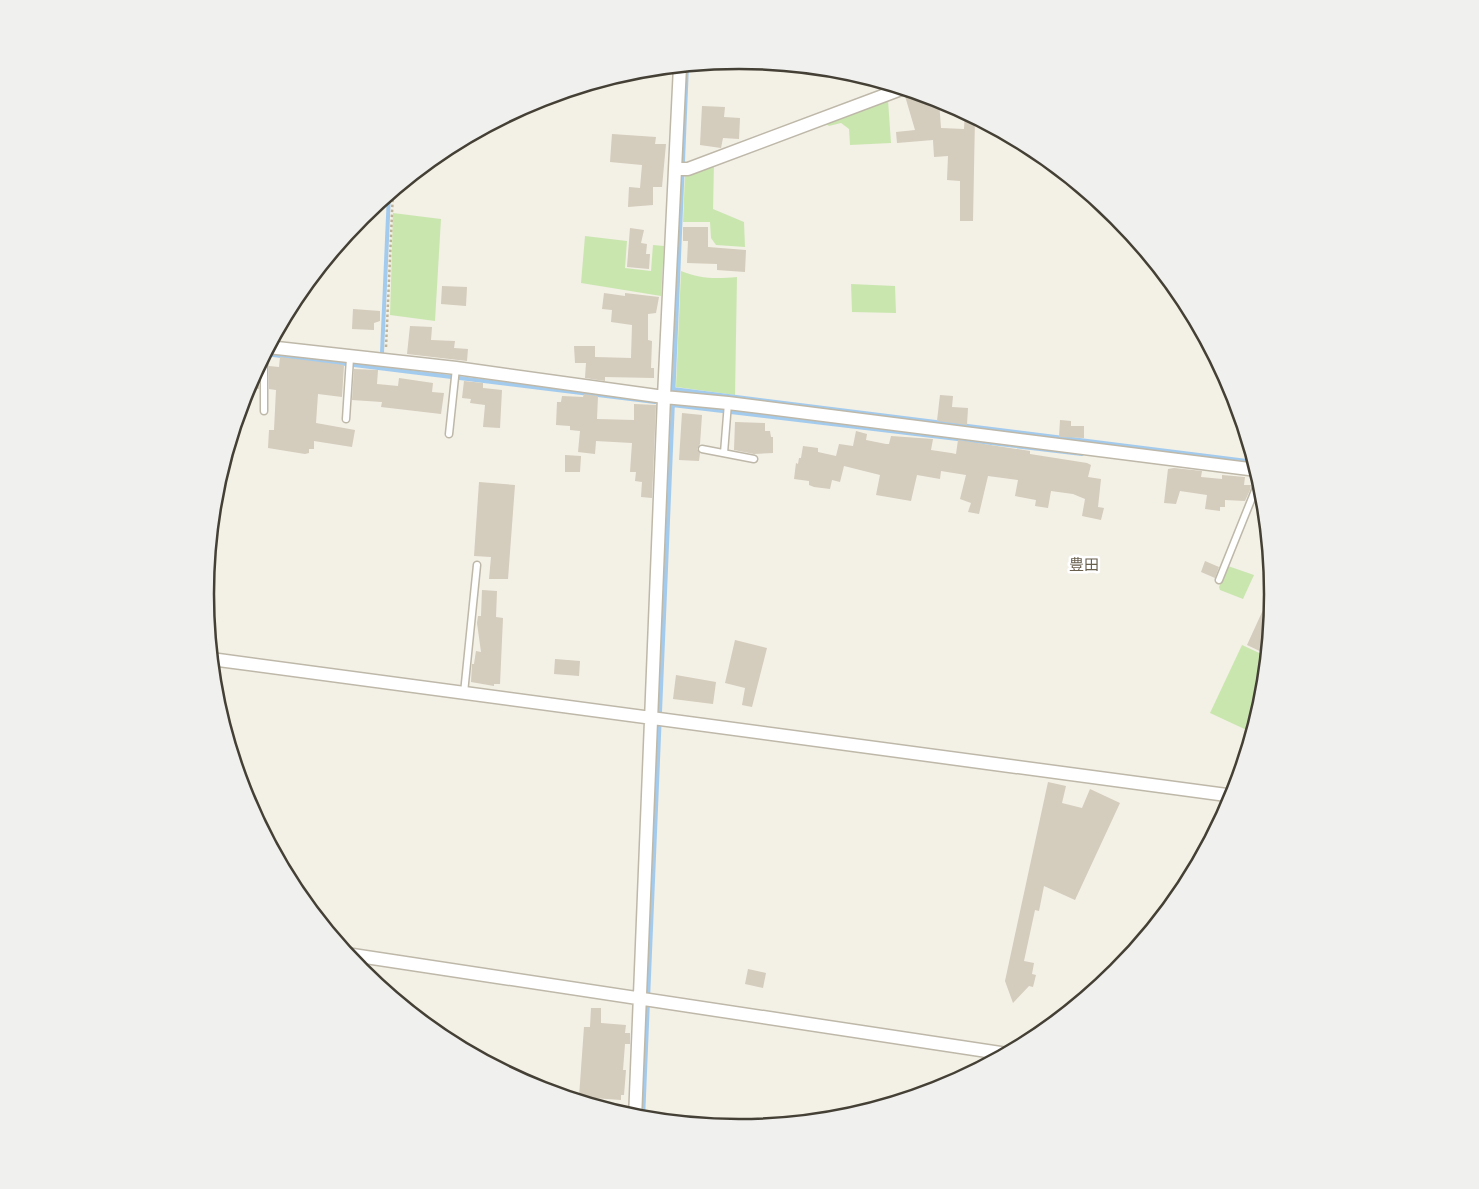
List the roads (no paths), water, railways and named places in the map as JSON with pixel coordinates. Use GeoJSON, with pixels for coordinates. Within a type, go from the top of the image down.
{"type":"FeatureCollection","features":[{"type":"Feature","properties":{"kind":"street"},"geometry":{"type":"LineString","coordinates":[[635,1109],[646,999],[679,169],[680,72]]}},
{"type":"Feature","properties":{"kind":"street"},"geometry":{"type":"LineString","coordinates":[[679,169],[892,92]]}},
{"type":"Feature","properties":{"kind":"street"},"geometry":{"type":"LineString","coordinates":[[275,348],[350,362],[385,361],[456,374],[669,398],[727,409],[1250,469]]}},
{"type":"Feature","properties":{"kind":"street"},"geometry":{"type":"LineString","coordinates":[[218,660],[1225,795]]}},
{"type":"Feature","properties":{"kind":"street"},"geometry":{"type":"LineString","coordinates":[[358,956],[997,1053]]}},
{"type":"Feature","properties":{"kind":"lane"},"geometry":{"type":"LineString","coordinates":[[346,419],[350,362]]}},
{"type":"Feature","properties":{"kind":"lane"},"geometry":{"type":"LineString","coordinates":[[264,371],[264,411]]}},
{"type":"Feature","properties":{"kind":"lane"},"geometry":{"type":"LineString","coordinates":[[449,434],[456,374]]}},
{"type":"Feature","properties":{"kind":"lane"},"geometry":{"type":"LineString","coordinates":[[724,453],[727,409]]}},
{"type":"Feature","properties":{"kind":"lane"},"geometry":{"type":"LineString","coordinates":[[702,449],[754,458]]}},
{"type":"Feature","properties":{"kind":"lane"},"geometry":{"type":"LineString","coordinates":[[1219,580],[1255,491]]}},
{"type":"Feature","properties":{"kind":"lane"},"geometry":{"type":"LineString","coordinates":[[464,693],[477,565]]}},
{"type":"Feature","properties":{"kind":"waterway"},"geometry":{"type":"LineString","coordinates":[[643,1111],[687,72]]}},
{"type":"Feature","properties":{"kind":"waterway"},"geometry":{"type":"LineString","coordinates":[[382,353],[389,203]]}},
{"type":"Feature","properties":{"kind":"waterway"},"geometry":{"type":"LineString","coordinates":[[272,355],[655,402]]}},
{"type":"Feature","properties":{"kind":"waterway"},"geometry":{"type":"LineString","coordinates":[[673,389],[1248,461]]}},
{"type":"Feature","properties":{"kind":"waterway"},"geometry":{"type":"LineString","coordinates":[[672,405],[1082,454]]}},
{"type":"Feature","properties":{"kind":"district","name":"豊田"},"geometry":{"type":"Point","coordinates":[1084,564]}}]}
